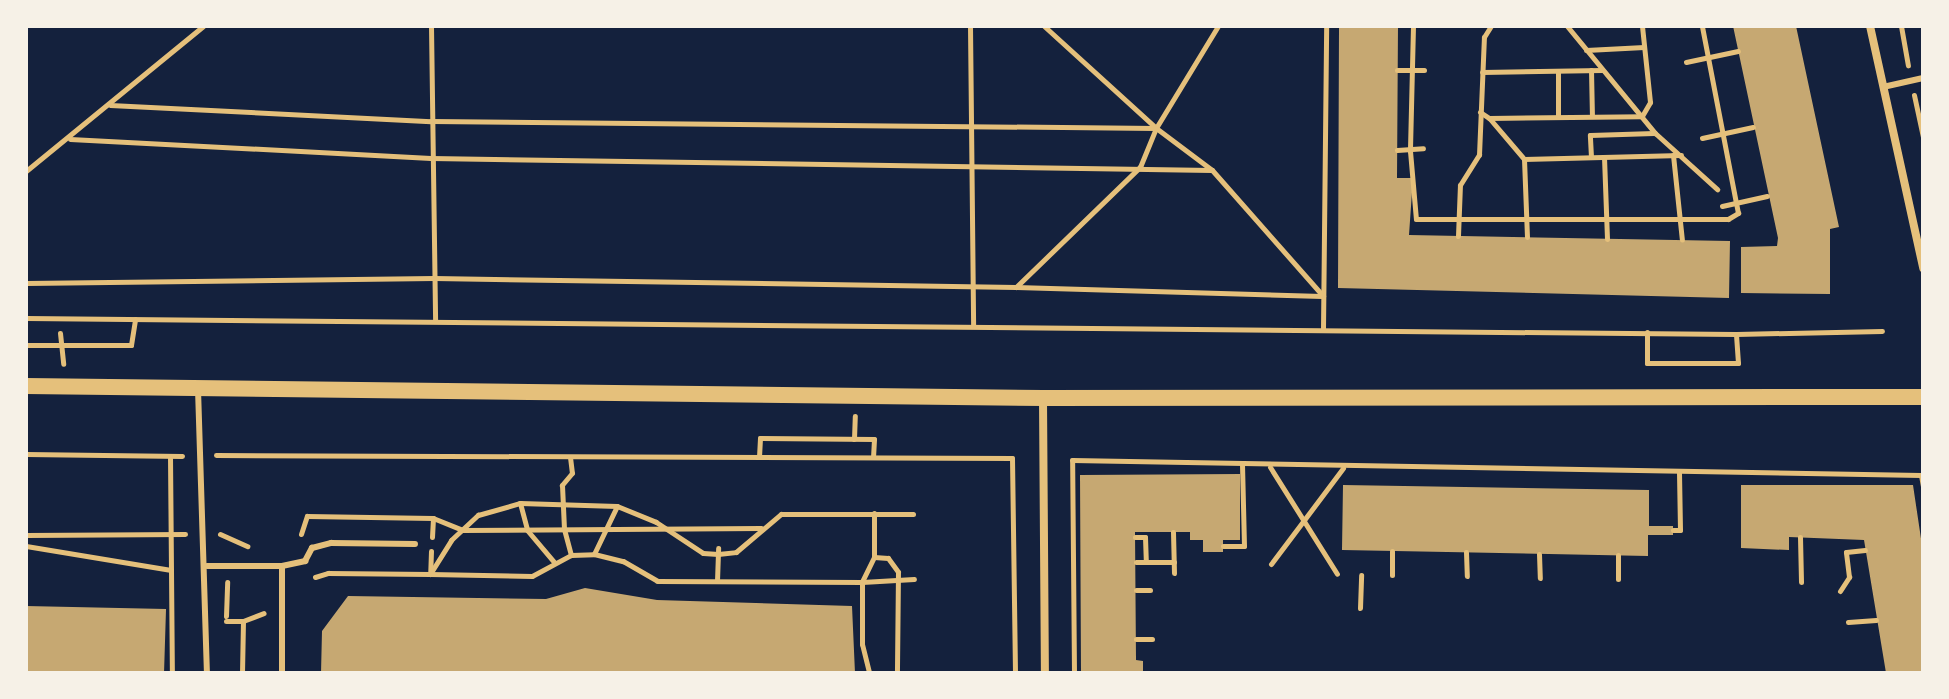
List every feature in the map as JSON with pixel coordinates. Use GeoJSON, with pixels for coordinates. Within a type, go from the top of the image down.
{"type":"FeatureCollection","features":[{"type":"Feature","properties":{"kind":"main road"},"geometry":{"type":"LineString","coordinates":[[26,386],[1043,398],[1923,397]]}},
{"type":"Feature","properties":{"kind":"street"},"geometry":{"type":"LineString","coordinates":[[1870,26],[1923,268]]}},
{"type":"Feature","properties":{"kind":"street"},"geometry":{"type":"LineString","coordinates":[[1043,398],[1045,673]]}},
{"type":"Feature","properties":{"kind":"lane"},"geometry":{"type":"LineString","coordinates":[[1883,87],[1923,78]]}},
{"type":"Feature","properties":{"kind":"lane"},"geometry":{"type":"LineString","coordinates":[[198,388],[199,457],[207,566],[207,673]]}},
{"type":"Feature","properties":{"kind":"lane"},"geometry":{"type":"LineString","coordinates":[[207,566],[282,566],[305,561],[312,548],[331,543],[415,544]]}},
{"type":"Feature","properties":{"kind":"lane"},"geometry":{"type":"LineString","coordinates":[[282,566],[282,673]]}},
{"type":"Feature","properties":{"kind":"path"},"geometry":{"type":"LineString","coordinates":[[26,171],[70,139],[203,26]]}},
{"type":"Feature","properties":{"kind":"path"},"geometry":{"type":"LineString","coordinates":[[431,26],[435,321]]}},
{"type":"Feature","properties":{"kind":"path"},"geometry":{"type":"LineString","coordinates":[[970,26],[968,163],[973,326]]}},
{"type":"Feature","properties":{"kind":"path"},"geometry":{"type":"LineString","coordinates":[[1044,26],[1156,128],[1212,170],[1323,296]]}},
{"type":"Feature","properties":{"kind":"path"},"geometry":{"type":"LineString","coordinates":[[1016,287],[1140,167],[1156,128],[1218,26]]}},
{"type":"Feature","properties":{"kind":"path"},"geometry":{"type":"LineString","coordinates":[[1323,329],[1326,26]]}},
{"type":"Feature","properties":{"kind":"path"},"geometry":{"type":"LineString","coordinates":[[1413,26],[1410,151],[1416,219],[1728,219],[1738,213],[1702,26]]}},
{"type":"Feature","properties":{"kind":"path"},"geometry":{"type":"LineString","coordinates":[[1458,236],[1460,185],[1479,155],[1484,37],[1491,26]]}},
{"type":"Feature","properties":{"kind":"path"},"geometry":{"type":"LineString","coordinates":[[1567,26],[1655,133],[1717,189]]}},
{"type":"Feature","properties":{"kind":"path"},"geometry":{"type":"LineString","coordinates":[[1642,26],[1650,102],[1642,116]]}},
{"type":"Feature","properties":{"kind":"path"},"geometry":{"type":"LineString","coordinates":[[1585,50],[1644,47]]}},
{"type":"Feature","properties":{"kind":"path"},"geometry":{"type":"LineString","coordinates":[[1686,62],[1738,51]]}},
{"type":"Feature","properties":{"kind":"path"},"geometry":{"type":"LineString","coordinates":[[1397,70],[1424,70]]}},
{"type":"Feature","properties":{"kind":"path"},"geometry":{"type":"LineString","coordinates":[[1591,70],[1592,116]]}},
{"type":"Feature","properties":{"kind":"path"},"geometry":{"type":"LineString","coordinates":[[1482,72],[1603,70]]}},
{"type":"Feature","properties":{"kind":"path"},"geometry":{"type":"LineString","coordinates":[[1558,71],[1558,117]]}},
{"type":"Feature","properties":{"kind":"path"},"geometry":{"type":"LineString","coordinates":[[110,105],[431,121],[1156,128]]}},
{"type":"Feature","properties":{"kind":"path"},"geometry":{"type":"LineString","coordinates":[[1480,112],[1489,118],[1524,159],[1527,237]]}},
{"type":"Feature","properties":{"kind":"path"},"geometry":{"type":"LineString","coordinates":[[1489,118],[1642,116]]}},
{"type":"Feature","properties":{"kind":"path"},"geometry":{"type":"LineString","coordinates":[[1702,138],[1753,127]]}},
{"type":"Feature","properties":{"kind":"path"},"geometry":{"type":"LineString","coordinates":[[1591,157],[1590,135],[1655,133]]}},
{"type":"Feature","properties":{"kind":"path"},"geometry":{"type":"LineString","coordinates":[[70,139],[431,158],[968,163],[1212,170]]}},
{"type":"Feature","properties":{"kind":"path"},"geometry":{"type":"LineString","coordinates":[[1397,150],[1423,148]]}},
{"type":"Feature","properties":{"kind":"path"},"geometry":{"type":"LineString","coordinates":[[1673,155],[1682,240]]}},
{"type":"Feature","properties":{"kind":"path"},"geometry":{"type":"LineString","coordinates":[[1524,159],[1682,155]]}},
{"type":"Feature","properties":{"kind":"path"},"geometry":{"type":"LineString","coordinates":[[1604,157],[1607,239]]}},
{"type":"Feature","properties":{"kind":"path"},"geometry":{"type":"LineString","coordinates":[[1722,206],[1767,196]]}},
{"type":"Feature","properties":{"kind":"path"},"geometry":{"type":"LineString","coordinates":[[26,283],[434,278],[971,289],[1016,287],[1323,296]]}},
{"type":"Feature","properties":{"kind":"path"},"geometry":{"type":"LineString","coordinates":[[26,318],[1736,334],[1882,331]]}},
{"type":"Feature","properties":{"kind":"path"},"geometry":{"type":"LineString","coordinates":[[26,345],[131,345],[135,319]]}},
{"type":"Feature","properties":{"kind":"path"},"geometry":{"type":"LineString","coordinates":[[1647,332],[1647,363],[1738,363],[1736,334]]}},
{"type":"Feature","properties":{"kind":"path"},"geometry":{"type":"LineString","coordinates":[[60,333],[65,387]]}},
{"type":"Feature","properties":{"kind":"path"},"geometry":{"type":"LineString","coordinates":[[759,457],[760,438],[874,439],[873,457]]}},
{"type":"Feature","properties":{"kind":"path"},"geometry":{"type":"LineString","coordinates":[[26,454],[1012,458],[1015,673]]}},
{"type":"Feature","properties":{"kind":"path"},"geometry":{"type":"LineString","coordinates":[[170,456],[168,647],[172,673]]}},
{"type":"Feature","properties":{"kind":"path"},"geometry":{"type":"LineString","coordinates":[[570,457],[572,473],[562,485],[562,501],[564,529],[571,555]]}},
{"type":"Feature","properties":{"kind":"path"},"geometry":{"type":"LineString","coordinates":[[1074,673],[1072,460],[1269,466],[1921,475],[1923,486]]}},
{"type":"Feature","properties":{"kind":"path"},"geometry":{"type":"LineString","coordinates":[[1223,546],[1244,546],[1242,465]]}},
{"type":"Feature","properties":{"kind":"path"},"geometry":{"type":"LineString","coordinates":[[1269,466],[1337,574]]}},
{"type":"Feature","properties":{"kind":"path"},"geometry":{"type":"LineString","coordinates":[[1271,564],[1343,467]]}},
{"type":"Feature","properties":{"kind":"path"},"geometry":{"type":"LineString","coordinates":[[1673,530],[1680,530],[1679,471]]}},
{"type":"Feature","properties":{"kind":"path"},"geometry":{"type":"LineString","coordinates":[[430,574],[462,530],[478,515],[520,503],[562,501],[617,506],[703,553],[736,552],[781,514],[913,514]]}},
{"type":"Feature","properties":{"kind":"path"},"geometry":{"type":"LineString","coordinates":[[520,503],[527,530],[554,562]]}},
{"type":"Feature","properties":{"kind":"path"},"geometry":{"type":"LineString","coordinates":[[594,554],[617,506]]}},
{"type":"Feature","properties":{"kind":"path"},"geometry":{"type":"LineString","coordinates":[[869,673],[862,582],[874,557],[874,513]]}},
{"type":"Feature","properties":{"kind":"path"},"geometry":{"type":"LineString","coordinates":[[299,540],[307,516],[433,518],[462,530],[761,528]]}},
{"type":"Feature","properties":{"kind":"path"},"geometry":{"type":"LineString","coordinates":[[430,574],[433,518]]}},
{"type":"Feature","properties":{"kind":"path"},"geometry":{"type":"LineString","coordinates":[[216,519],[217,531],[260,549]]}},
{"type":"Feature","properties":{"kind":"path"},"geometry":{"type":"LineString","coordinates":[[1173,532],[1174,573]]}},
{"type":"Feature","properties":{"kind":"path"},"geometry":{"type":"LineString","coordinates":[[26,535],[204,533]]}},
{"type":"Feature","properties":{"kind":"path"},"geometry":{"type":"LineString","coordinates":[[1135,537],[1145,537],[1149,562],[1155,573]]}},
{"type":"Feature","properties":{"kind":"path"},"geometry":{"type":"LineString","coordinates":[[1800,537],[1801,582]]}},
{"type":"Feature","properties":{"kind":"path"},"geometry":{"type":"LineString","coordinates":[[26,546],[171,570]]}},
{"type":"Feature","properties":{"kind":"path"},"geometry":{"type":"LineString","coordinates":[[1840,591],[1849,577],[1846,552],[1865,550]]}},
{"type":"Feature","properties":{"kind":"path"},"geometry":{"type":"LineString","coordinates":[[717,581],[718,551]]}},
{"type":"Feature","properties":{"kind":"path"},"geometry":{"type":"LineString","coordinates":[[1392,551],[1392,575]]}},
{"type":"Feature","properties":{"kind":"path"},"geometry":{"type":"LineString","coordinates":[[1466,552],[1467,576]]}},
{"type":"Feature","properties":{"kind":"path"},"geometry":{"type":"LineString","coordinates":[[305,581],[328,573],[532,576],[571,555],[594,554],[623,561],[657,581],[899,582],[914,579]]}},
{"type":"Feature","properties":{"kind":"path"},"geometry":{"type":"LineString","coordinates":[[1539,554],[1540,578]]}},
{"type":"Feature","properties":{"kind":"path"},"geometry":{"type":"LineString","coordinates":[[1618,555],[1618,579]]}},
{"type":"Feature","properties":{"kind":"path"},"geometry":{"type":"LineString","coordinates":[[874,557],[896,564],[899,582],[897,673]]}},
{"type":"Feature","properties":{"kind":"path"},"geometry":{"type":"LineString","coordinates":[[1136,562],[1174,562]]}},
{"type":"Feature","properties":{"kind":"path"},"geometry":{"type":"LineString","coordinates":[[1360,608],[1361,575]]}},
{"type":"Feature","properties":{"kind":"path"},"geometry":{"type":"LineString","coordinates":[[227,584],[234,578]]}},
{"type":"Feature","properties":{"kind":"path"},"geometry":{"type":"LineString","coordinates":[[1136,590],[1150,590]]}},
{"type":"Feature","properties":{"kind":"path"},"geometry":{"type":"LineString","coordinates":[[226,621],[243,621],[264,613],[265,602]]}},
{"type":"Feature","properties":{"kind":"path"},"geometry":{"type":"LineString","coordinates":[[1848,622],[1876,620]]}},
{"type":"Feature","properties":{"kind":"path"},"geometry":{"type":"LineString","coordinates":[[242,673],[243,621]]}},
{"type":"Feature","properties":{"kind":"path"},"geometry":{"type":"LineString","coordinates":[[1136,639],[1152,639]]}},
{"type":"Feature","properties":{"kind":"path"},"geometry":{"type":"LineString","coordinates":[[856,656],[866,656]]}},
{"type":"Feature","properties":{"kind":"building"},"geometry":{"type":"Polygon","coordinates":[[[1339,26],[1398,26],[1397,178],[1413,178],[1409,235],[1730,241],[1729,298],[1338,288],[1339,26]]]}},
{"type":"Feature","properties":{"kind":"building"},"geometry":{"type":"Polygon","coordinates":[[[1733,26],[1796,26],[1839,227],[1830,229],[1830,294],[1741,293],[1741,247],[1777,246],[1778,238],[1733,26]]]}},
{"type":"Feature","properties":{"kind":"building"},"geometry":{"type":"Polygon","coordinates":[[[1240,474],[1240,540],[1223,540],[1223,552],[1203,552],[1203,540],[1190,540],[1190,532],[1135,532],[1136,660],[1143,661],[1143,673],[1081,673],[1080,475],[1240,474]]]}},
{"type":"Feature","properties":{"kind":"building"},"geometry":{"type":"Polygon","coordinates":[[[1343,485],[1649,490],[1649,526],[1673,526],[1673,535],[1648,535],[1648,556],[1342,550],[1343,485]]]}},
{"type":"Feature","properties":{"kind":"building"},"geometry":{"type":"Polygon","coordinates":[[[1741,485],[1913,485],[1923,552],[1923,673],[1886,673],[1864,540],[1789,537],[1789,550],[1741,548],[1741,485]]]}},
{"type":"Feature","properties":{"kind":"building"},"geometry":{"type":"Polygon","coordinates":[[[585,588],[657,600],[852,606],[855,673],[321,673],[322,631],[348,596],[546,599],[585,588]]]}},
{"type":"Feature","properties":{"kind":"building"},"geometry":{"type":"Polygon","coordinates":[[[26,606],[166,609],[164,673],[26,673],[26,606]]]}}]}
